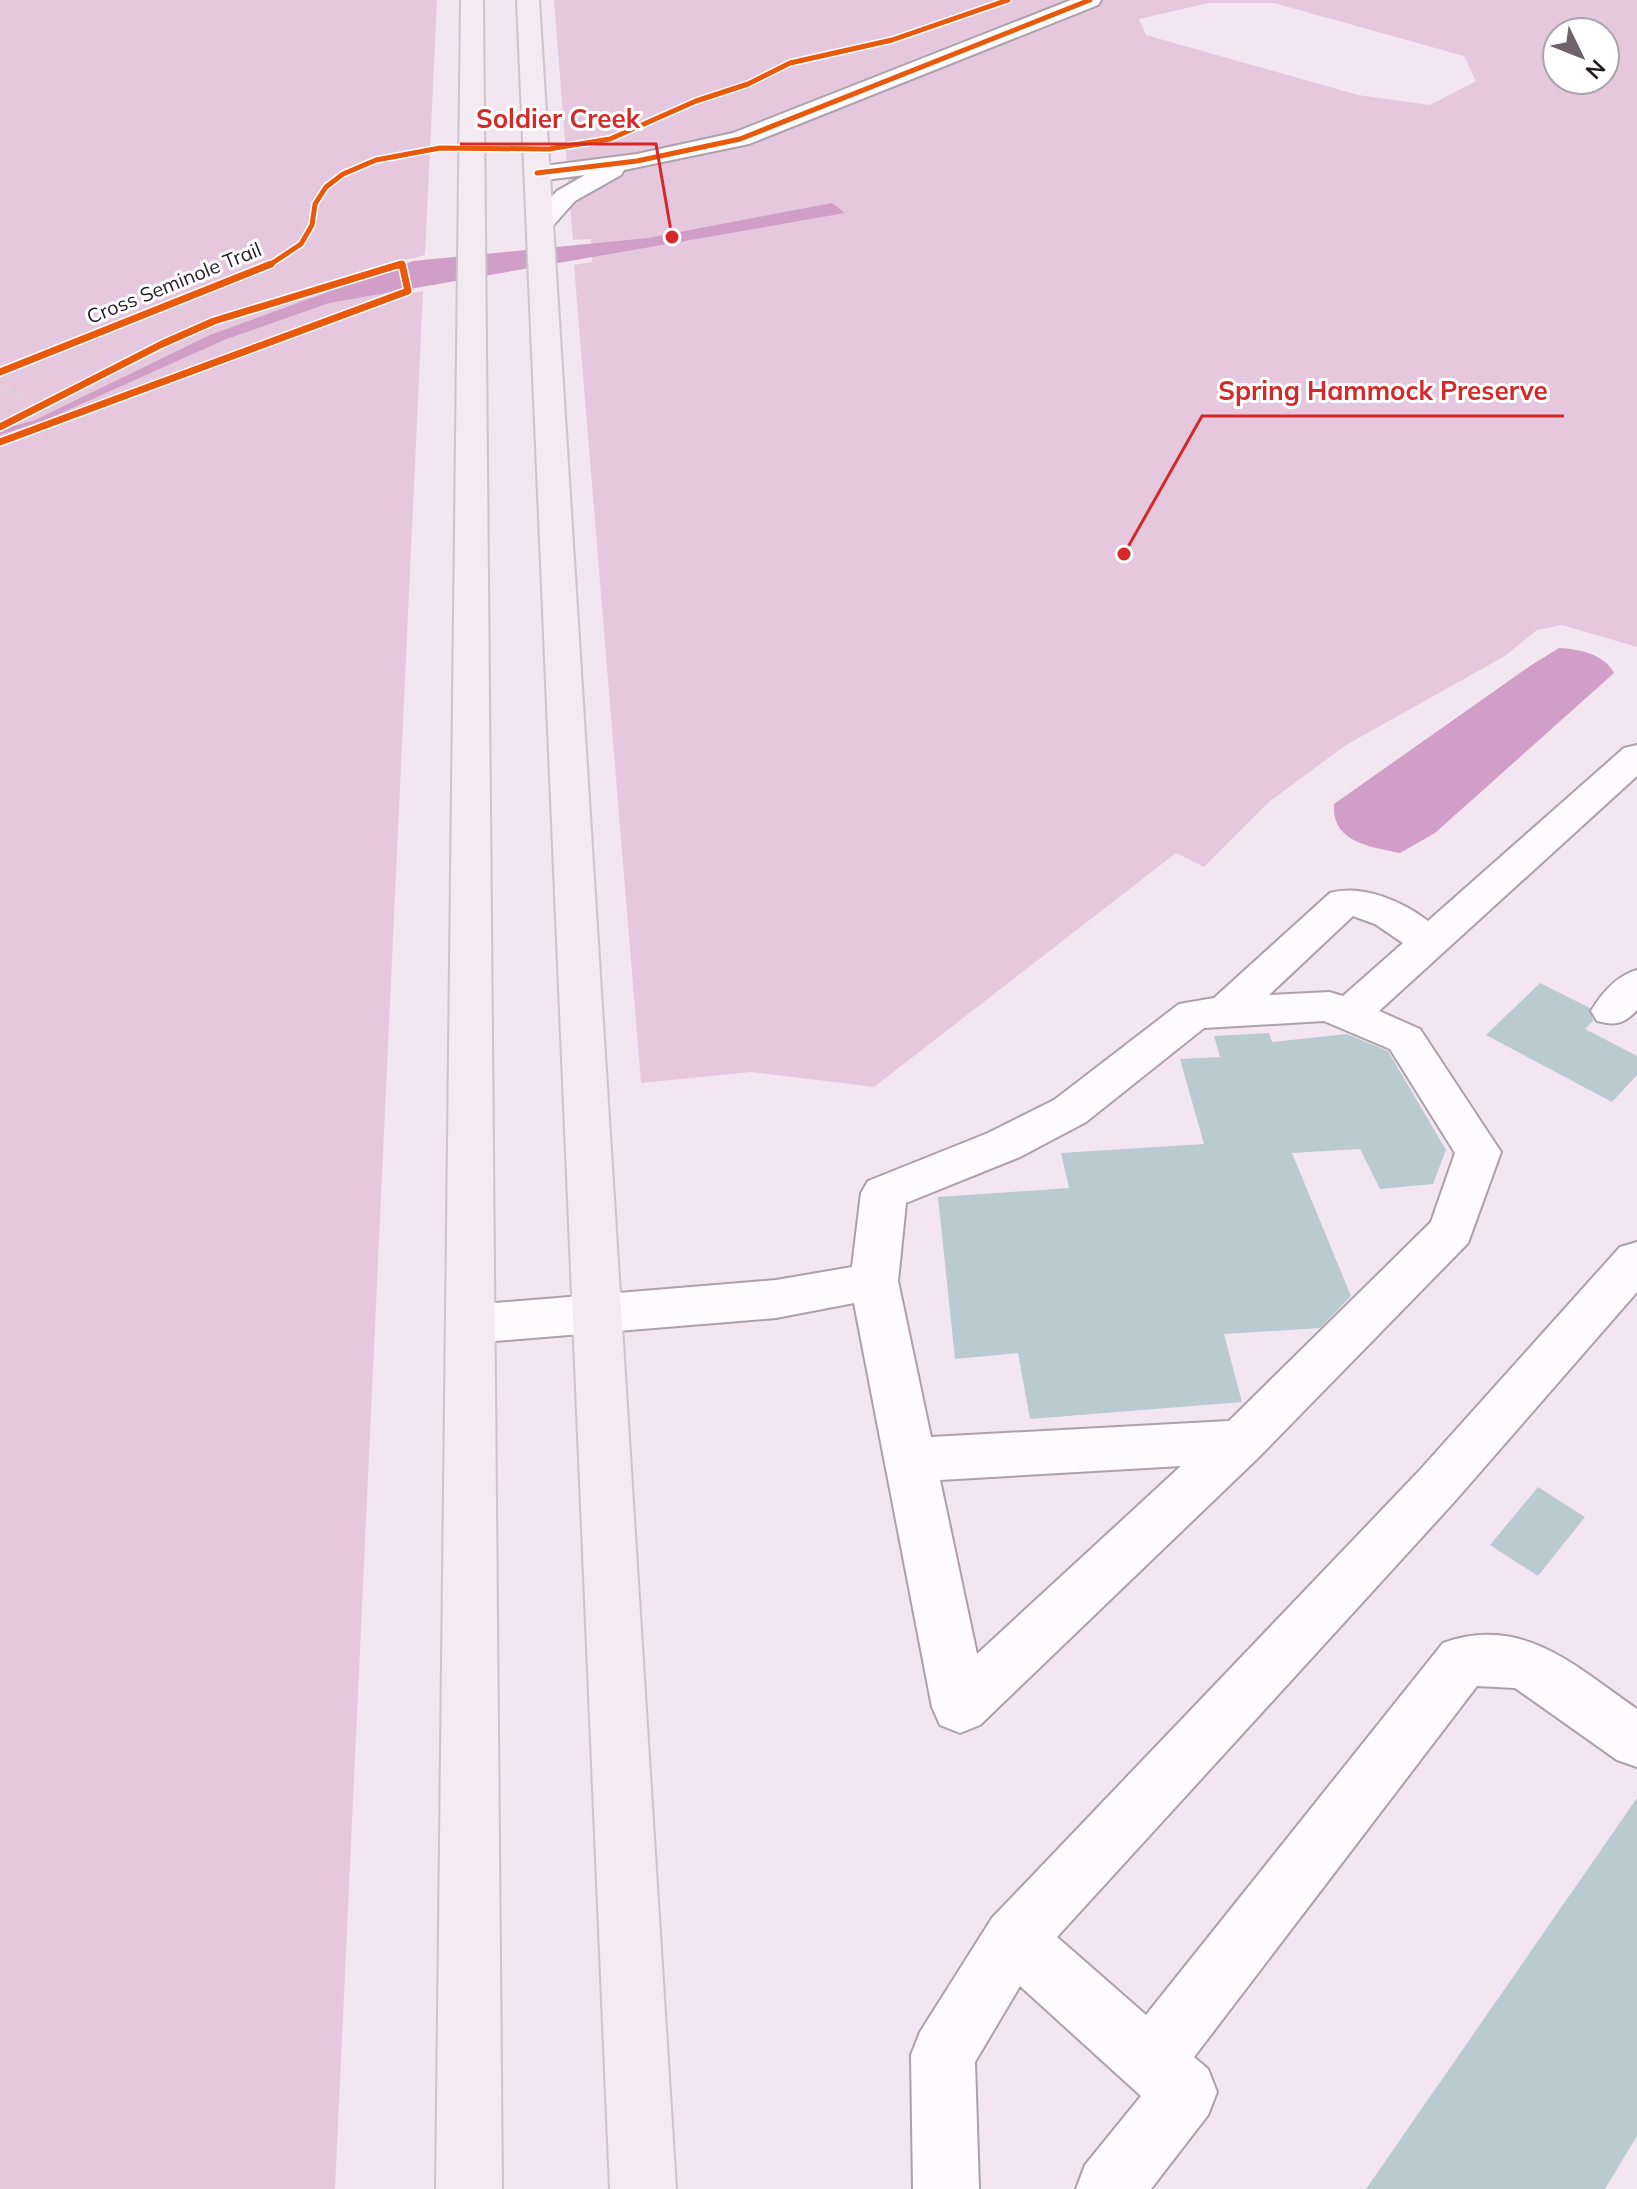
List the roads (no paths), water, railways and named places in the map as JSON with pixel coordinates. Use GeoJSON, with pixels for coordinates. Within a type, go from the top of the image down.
{"type":"FeatureCollection","features":[{"type":"Feature","properties":{"kind":"main road"},"geometry":{"type":"LineString","coordinates":[[469,2189],[472,0]]}},
{"type":"Feature","properties":{"kind":"main road"},"geometry":{"type":"LineString","coordinates":[[472,229],[515,183],[528,0]]}},
{"type":"Feature","properties":{"kind":"main road"},"geometry":{"type":"LineString","coordinates":[[471,137],[515,183],[541,231],[643,2189]]}},
{"type":"Feature","properties":{"kind":"street"},"geometry":{"type":"LineString","coordinates":[[515,183],[740,139],[1090,0]]}},
{"type":"Feature","properties":{"kind":"street"},"geometry":{"type":"LineString","coordinates":[[541,231],[566,196],[602,175],[637,161]]}},
{"type":"Feature","properties":{"kind":"street"},"geometry":{"type":"LineString","coordinates":[[1348,1015],[1637,756]]}},
{"type":"Feature","properties":{"kind":"street"},"geometry":{"type":"LineString","coordinates":[[1225,1012],[1344,902],[1364,904],[1415,929],[1428,943]]}},
{"type":"Feature","properties":{"kind":"street"},"geometry":{"type":"LineString","coordinates":[[1329,1006],[1405,1039],[1478,1152],[1451,1231],[1242,1441],[960,1707],[874,1281],[884,1193],[1004,1145],[1070,1111],[1194,1014],[1225,1012],[1329,1006]]}},
{"type":"Feature","properties":{"kind":"street"},"geometry":{"type":"LineString","coordinates":[[946,2189],[943,2055],[1014,1939],[1437,1486],[1637,1260]]}},
{"type":"Feature","properties":{"kind":"street"},"geometry":{"type":"LineString","coordinates":[[471,1324],[776,1299],[874,1281]]}},
{"type":"Feature","properties":{"kind":"street"},"geometry":{"type":"LineString","coordinates":[[910,1460],[1242,1441]]}},
{"type":"Feature","properties":{"kind":"street"},"geometry":{"type":"LineString","coordinates":[[1149,2060],[1198,2003],[1463,1661],[1525,1663],[1637,1741]]}},
{"type":"Feature","properties":{"kind":"street"},"geometry":{"type":"LineString","coordinates":[[1014,1939],[1185,2092],[1109,2189]]}},
{"type":"Feature","properties":{"kind":"place","name":"Soldier Creek"},"geometry":{"type":"Point","coordinates":[672,237]}},
{"type":"Feature","properties":{"kind":"place","name":"Spring Hammock Preserve"},"geometry":{"type":"Point","coordinates":[1124,554]}}]}
